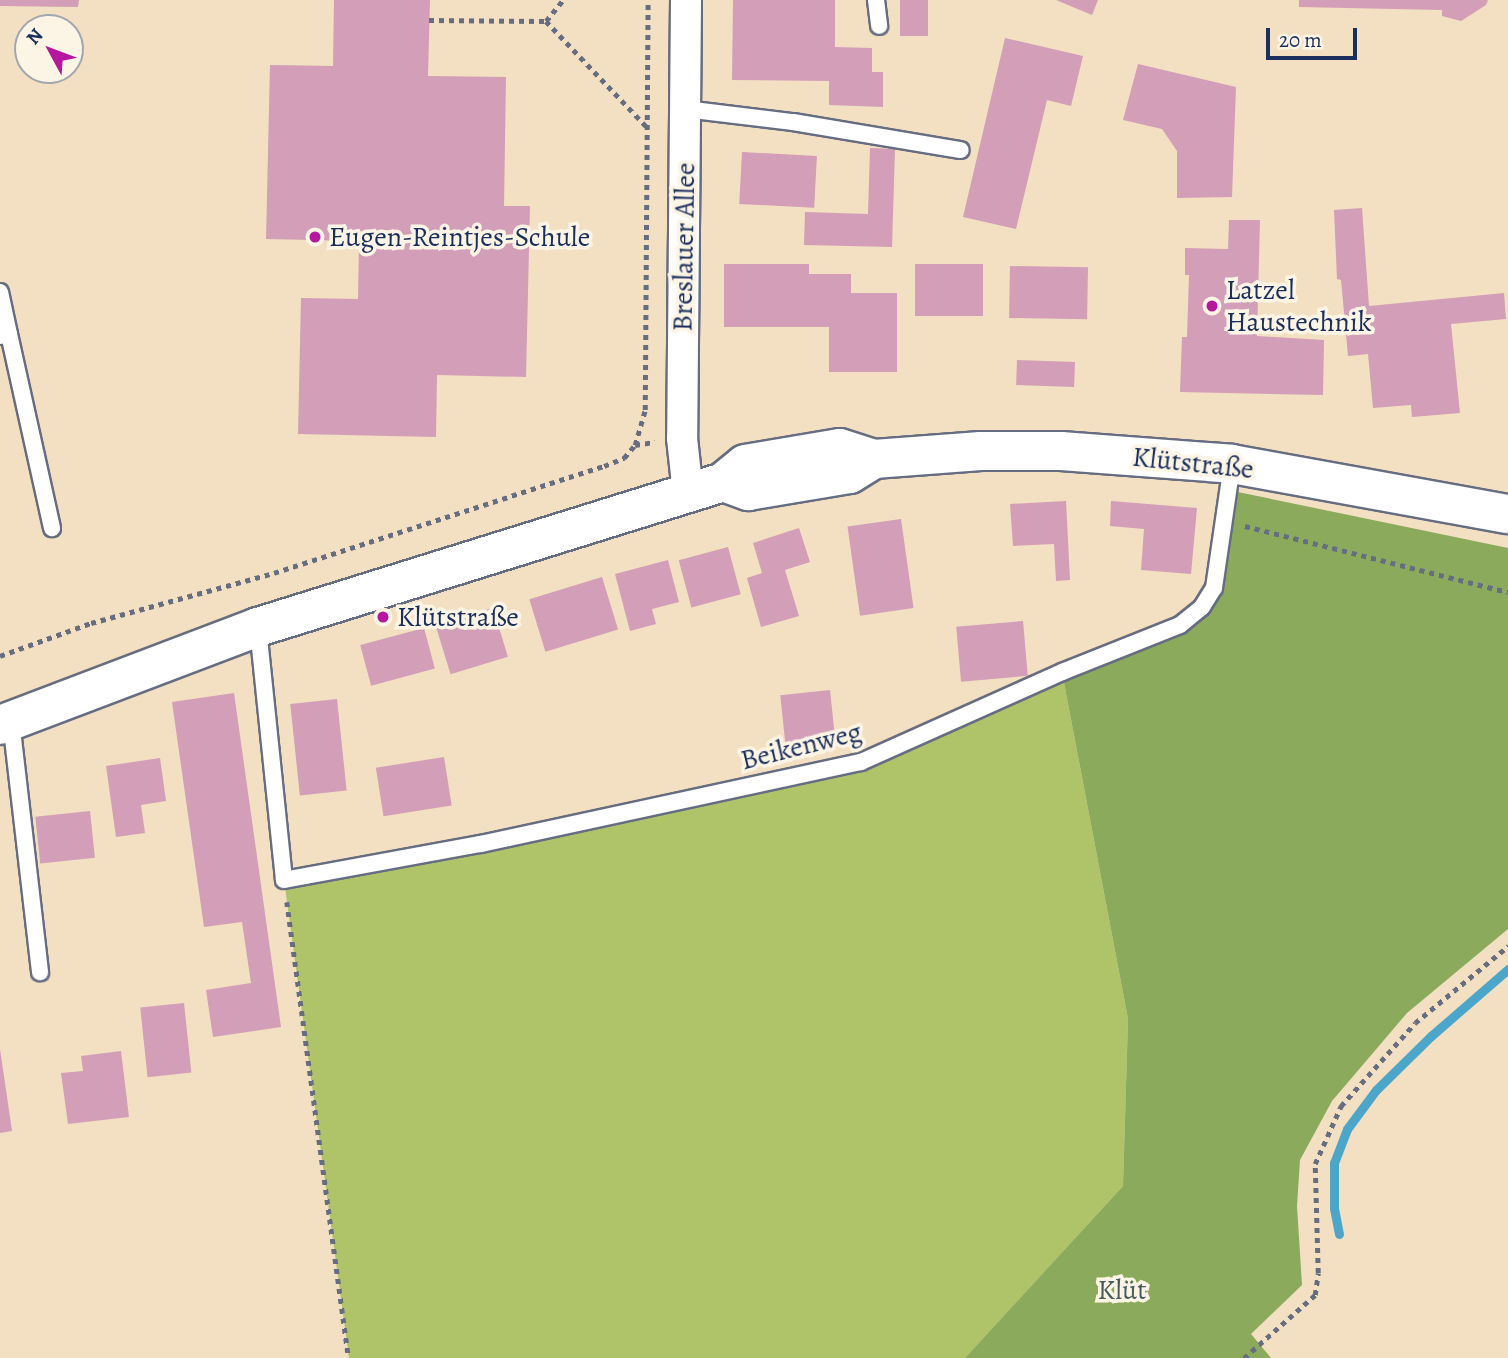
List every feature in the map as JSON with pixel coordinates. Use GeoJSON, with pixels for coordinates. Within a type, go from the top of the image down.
{"type":"FeatureCollection","features":[{"type":"Feature","properties":{"kind":"main road","name":"Klütstraße"},"geometry":{"type":"LineString","coordinates":[[6,723],[258,627],[705,488],[745,464],[796,454],[840,448],[874,459],[981,451],[1061,451],[1232,464],[1508,514]]}},
{"type":"Feature","properties":{"kind":"street","name":"Breslauer Allee"},"geometry":{"type":"LineString","coordinates":[[686,0],[682,438],[705,488]]}},
{"type":"Feature","properties":{"kind":"lane"},"geometry":{"type":"LineString","coordinates":[[876,0],[879,26]]}},
{"type":"Feature","properties":{"kind":"lane"},"geometry":{"type":"LineString","coordinates":[[685,109],[793,122],[961,150]]}},
{"type":"Feature","properties":{"kind":"lane"},"geometry":{"type":"LineString","coordinates":[[0,292],[5,335],[52,528]]}},
{"type":"Feature","properties":{"kind":"lane","name":"Beikenweg"},"geometry":{"type":"LineString","coordinates":[[284,880],[481,844],[861,762],[1062,672],[1180,625],[1202,607],[1214,588],[1232,464]]}},
{"type":"Feature","properties":{"kind":"lane"},"geometry":{"type":"LineString","coordinates":[[258,627],[284,880]]}},
{"type":"Feature","properties":{"kind":"lane"},"geometry":{"type":"LineString","coordinates":[[6,723],[40,972]]}},
{"type":"Feature","properties":{"kind":"path"},"geometry":{"type":"LineString","coordinates":[[546,20],[563,0]]}},
{"type":"Feature","properties":{"kind":"path"},"geometry":{"type":"LineString","coordinates":[[0,656],[91,623],[274,573],[624,458],[635,445],[645,410],[648,0]]}},
{"type":"Feature","properties":{"kind":"path"},"geometry":{"type":"LineString","coordinates":[[429,20],[546,20],[649,128]]}},
{"type":"Feature","properties":{"kind":"path"},"geometry":{"type":"LineString","coordinates":[[635,445],[682,438]]}},
{"type":"Feature","properties":{"kind":"path"},"geometry":{"type":"LineString","coordinates":[[1224,520],[1508,592]]}},
{"type":"Feature","properties":{"kind":"path"},"geometry":{"type":"LineString","coordinates":[[284,880],[349,1358]]}},
{"type":"Feature","properties":{"kind":"path"},"geometry":{"type":"LineString","coordinates":[[1244,1358],[1315,1295],[1318,1273],[1315,1164],[1341,1107],[1415,1023],[1508,946]]}},
{"type":"Feature","properties":{"kind":"green space","name":"Klüt"},"geometry":{"type":"Polygon","coordinates":[[[1228,490],[1508,548],[1508,929],[1407,1013],[1332,1101],[1300,1160],[1297,1206],[1302,1285],[1251,1334],[1271,1358],[965,1358],[1123,1186],[1128,1019],[1062,672],[1202,607],[1228,490]]]}},
{"type":"Feature","properties":{"kind":"green space"},"geometry":{"type":"Polygon","coordinates":[[[1062,672],[1128,1019],[1123,1186],[965,1358],[349,1358],[284,880],[861,762],[1062,672]]]}},
{"type":"Feature","properties":{"kind":"building"},"geometry":{"type":"Polygon","coordinates":[[[0,0],[79,0],[78,7],[0,6],[0,0]]]}},
{"type":"Feature","properties":{"kind":"building"},"geometry":{"type":"Polygon","coordinates":[[[334,0],[430,0],[428,76],[506,77],[504,206],[530,206],[526,377],[437,375],[436,437],[298,434],[301,298],[358,299],[359,241],[266,239],[270,65],[333,66],[334,0]]]}},
{"type":"Feature","properties":{"kind":"building"},"geometry":{"type":"Polygon","coordinates":[[[733,0],[835,0],[835,47],[872,48],[872,72],[883,72],[883,107],[829,105],[829,81],[732,80],[733,0]]]}},
{"type":"Feature","properties":{"kind":"building"},"geometry":{"type":"Polygon","coordinates":[[[900,0],[928,0],[928,36],[900,36],[900,0]]]}},
{"type":"Feature","properties":{"kind":"building"},"geometry":{"type":"Polygon","coordinates":[[[1056,0],[1098,0],[1092,15],[1056,0]]]}},
{"type":"Feature","properties":{"kind":"building"},"geometry":{"type":"Polygon","coordinates":[[[1299,0],[1488,0],[1486,5],[1461,21],[1442,16],[1442,10],[1299,7],[1299,0]]]}},
{"type":"Feature","properties":{"kind":"building"},"geometry":{"type":"Polygon","coordinates":[[[1005,38],[1083,56],[1071,106],[1047,100],[1016,229],[963,217],[1005,38]]]}},
{"type":"Feature","properties":{"kind":"building"},"geometry":{"type":"Polygon","coordinates":[[[1138,64],[1236,87],[1232,197],[1177,198],[1177,151],[1162,129],[1123,120],[1138,64]]]}},
{"type":"Feature","properties":{"kind":"building"},"geometry":{"type":"Polygon","coordinates":[[[870,148],[895,149],[892,247],[804,245],[805,212],[868,214],[870,148]]]}},
{"type":"Feature","properties":{"kind":"building"},"geometry":{"type":"Polygon","coordinates":[[[742,152],[817,156],[814,208],[739,204],[742,152]]]}},
{"type":"Feature","properties":{"kind":"building"},"geometry":{"type":"Polygon","coordinates":[[[1362,208],[1369,306],[1504,293],[1506,319],[1451,324],[1460,413],[1412,417],[1411,405],[1373,408],[1368,354],[1348,356],[1341,280],[1337,279],[1334,210],[1362,208]]]}},
{"type":"Feature","properties":{"kind":"building"},"geometry":{"type":"Polygon","coordinates":[[[1229,220],[1260,220],[1257,336],[1324,340],[1323,395],[1180,392],[1182,337],[1187,337],[1189,275],[1185,275],[1185,248],[1228,249],[1229,220]]]}},
{"type":"Feature","properties":{"kind":"building"},"geometry":{"type":"Polygon","coordinates":[[[724,264],[809,264],[809,274],[851,274],[851,293],[897,293],[897,372],[829,372],[829,327],[724,327],[724,264]]]}},
{"type":"Feature","properties":{"kind":"building"},"geometry":{"type":"Polygon","coordinates":[[[915,264],[983,264],[983,316],[915,316],[915,264]]]}},
{"type":"Feature","properties":{"kind":"building"},"geometry":{"type":"Polygon","coordinates":[[[1010,266],[1088,267],[1087,319],[1009,318],[1010,266]]]}},
{"type":"Feature","properties":{"kind":"building"},"geometry":{"type":"Polygon","coordinates":[[[1017,360],[1075,362],[1074,387],[1016,385],[1017,360]]]}},
{"type":"Feature","properties":{"kind":"building"},"geometry":{"type":"Polygon","coordinates":[[[1066,501],[1070,580],[1056,581],[1054,544],[1013,546],[1010,504],[1066,501]]]}},
{"type":"Feature","properties":{"kind":"building"},"geometry":{"type":"Polygon","coordinates":[[[1111,501],[1197,508],[1191,574],[1141,570],[1144,529],[1110,526],[1111,501]]]}},
{"type":"Feature","properties":{"kind":"building"},"geometry":{"type":"Polygon","coordinates":[[[901,519],[914,608],[860,616],[848,527],[901,519]]]}},
{"type":"Feature","properties":{"kind":"building"},"geometry":{"type":"Polygon","coordinates":[[[799,528],[810,562],[785,570],[799,616],[761,627],[747,578],[762,573],[753,543],[799,528]]]}},
{"type":"Feature","properties":{"kind":"building"},"geometry":{"type":"Polygon","coordinates":[[[728,547],[741,594],[691,608],[679,560],[728,547]]]}},
{"type":"Feature","properties":{"kind":"building"},"geometry":{"type":"Polygon","coordinates":[[[668,560],[679,602],[652,609],[656,624],[630,631],[615,574],[668,560]]]}},
{"type":"Feature","properties":{"kind":"building"},"geometry":{"type":"Polygon","coordinates":[[[602,577],[618,630],[545,652],[529,599],[602,577]]]}},
{"type":"Feature","properties":{"kind":"building"},"geometry":{"type":"Polygon","coordinates":[[[493,608],[508,657],[451,674],[436,626],[493,608]]]}},
{"type":"Feature","properties":{"kind":"building"},"geometry":{"type":"Polygon","coordinates":[[[1023,621],[1028,676],[961,682],[956,627],[1023,621]]]}},
{"type":"Feature","properties":{"kind":"building"},"geometry":{"type":"Polygon","coordinates":[[[424,628],[435,669],[371,686],[360,645],[424,628]]]}},
{"type":"Feature","properties":{"kind":"building"},"geometry":{"type":"Polygon","coordinates":[[[830,690],[835,741],[786,746],[780,695],[830,690]]]}},
{"type":"Feature","properties":{"kind":"building"},"geometry":{"type":"Polygon","coordinates":[[[234,693],[281,1027],[213,1037],[206,990],[251,983],[242,922],[204,927],[172,702],[234,693]]]}},
{"type":"Feature","properties":{"kind":"building"},"geometry":{"type":"Polygon","coordinates":[[[337,699],[347,790],[300,795],[290,704],[337,699]]]}},
{"type":"Feature","properties":{"kind":"building"},"geometry":{"type":"Polygon","coordinates":[[[444,757],[452,805],[384,816],[376,768],[444,757]]]}},
{"type":"Feature","properties":{"kind":"building"},"geometry":{"type":"Polygon","coordinates":[[[160,758],[166,801],[141,805],[145,833],[116,837],[106,766],[160,758]]]}},
{"type":"Feature","properties":{"kind":"building"},"geometry":{"type":"Polygon","coordinates":[[[90,811],[95,858],[40,863],[35,817],[90,811]]]}},
{"type":"Feature","properties":{"kind":"building"},"geometry":{"type":"Polygon","coordinates":[[[184,1003],[191,1073],[148,1077],[140,1008],[184,1003]]]}},
{"type":"Feature","properties":{"kind":"building"},"geometry":{"type":"Polygon","coordinates":[[[0,1049],[12,1131],[0,1133],[0,1049]]]}},
{"type":"Feature","properties":{"kind":"building"},"geometry":{"type":"Polygon","coordinates":[[[121,1051],[129,1117],[68,1124],[61,1073],[83,1071],[81,1056],[121,1051]]]}},
{"type":"Feature","properties":{"kind":"waterway"},"geometry":{"type":"LineString","coordinates":[[1339,1234],[1334,1208],[1334,1163],[1347,1129],[1376,1090],[1431,1036],[1508,969]]}},
{"type":"Feature","properties":{"kind":"place","name":"Eugen-Reintjes-Schule"},"geometry":{"type":"Point","coordinates":[315,237]}},
{"type":"Feature","properties":{"kind":"place","name":"Latzel Haustechnik"},"geometry":{"type":"Point","coordinates":[1212,306]}},
{"type":"Feature","properties":{"kind":"place","name":"Klütstraße"},"geometry":{"type":"Point","coordinates":[383,617]}}]}
